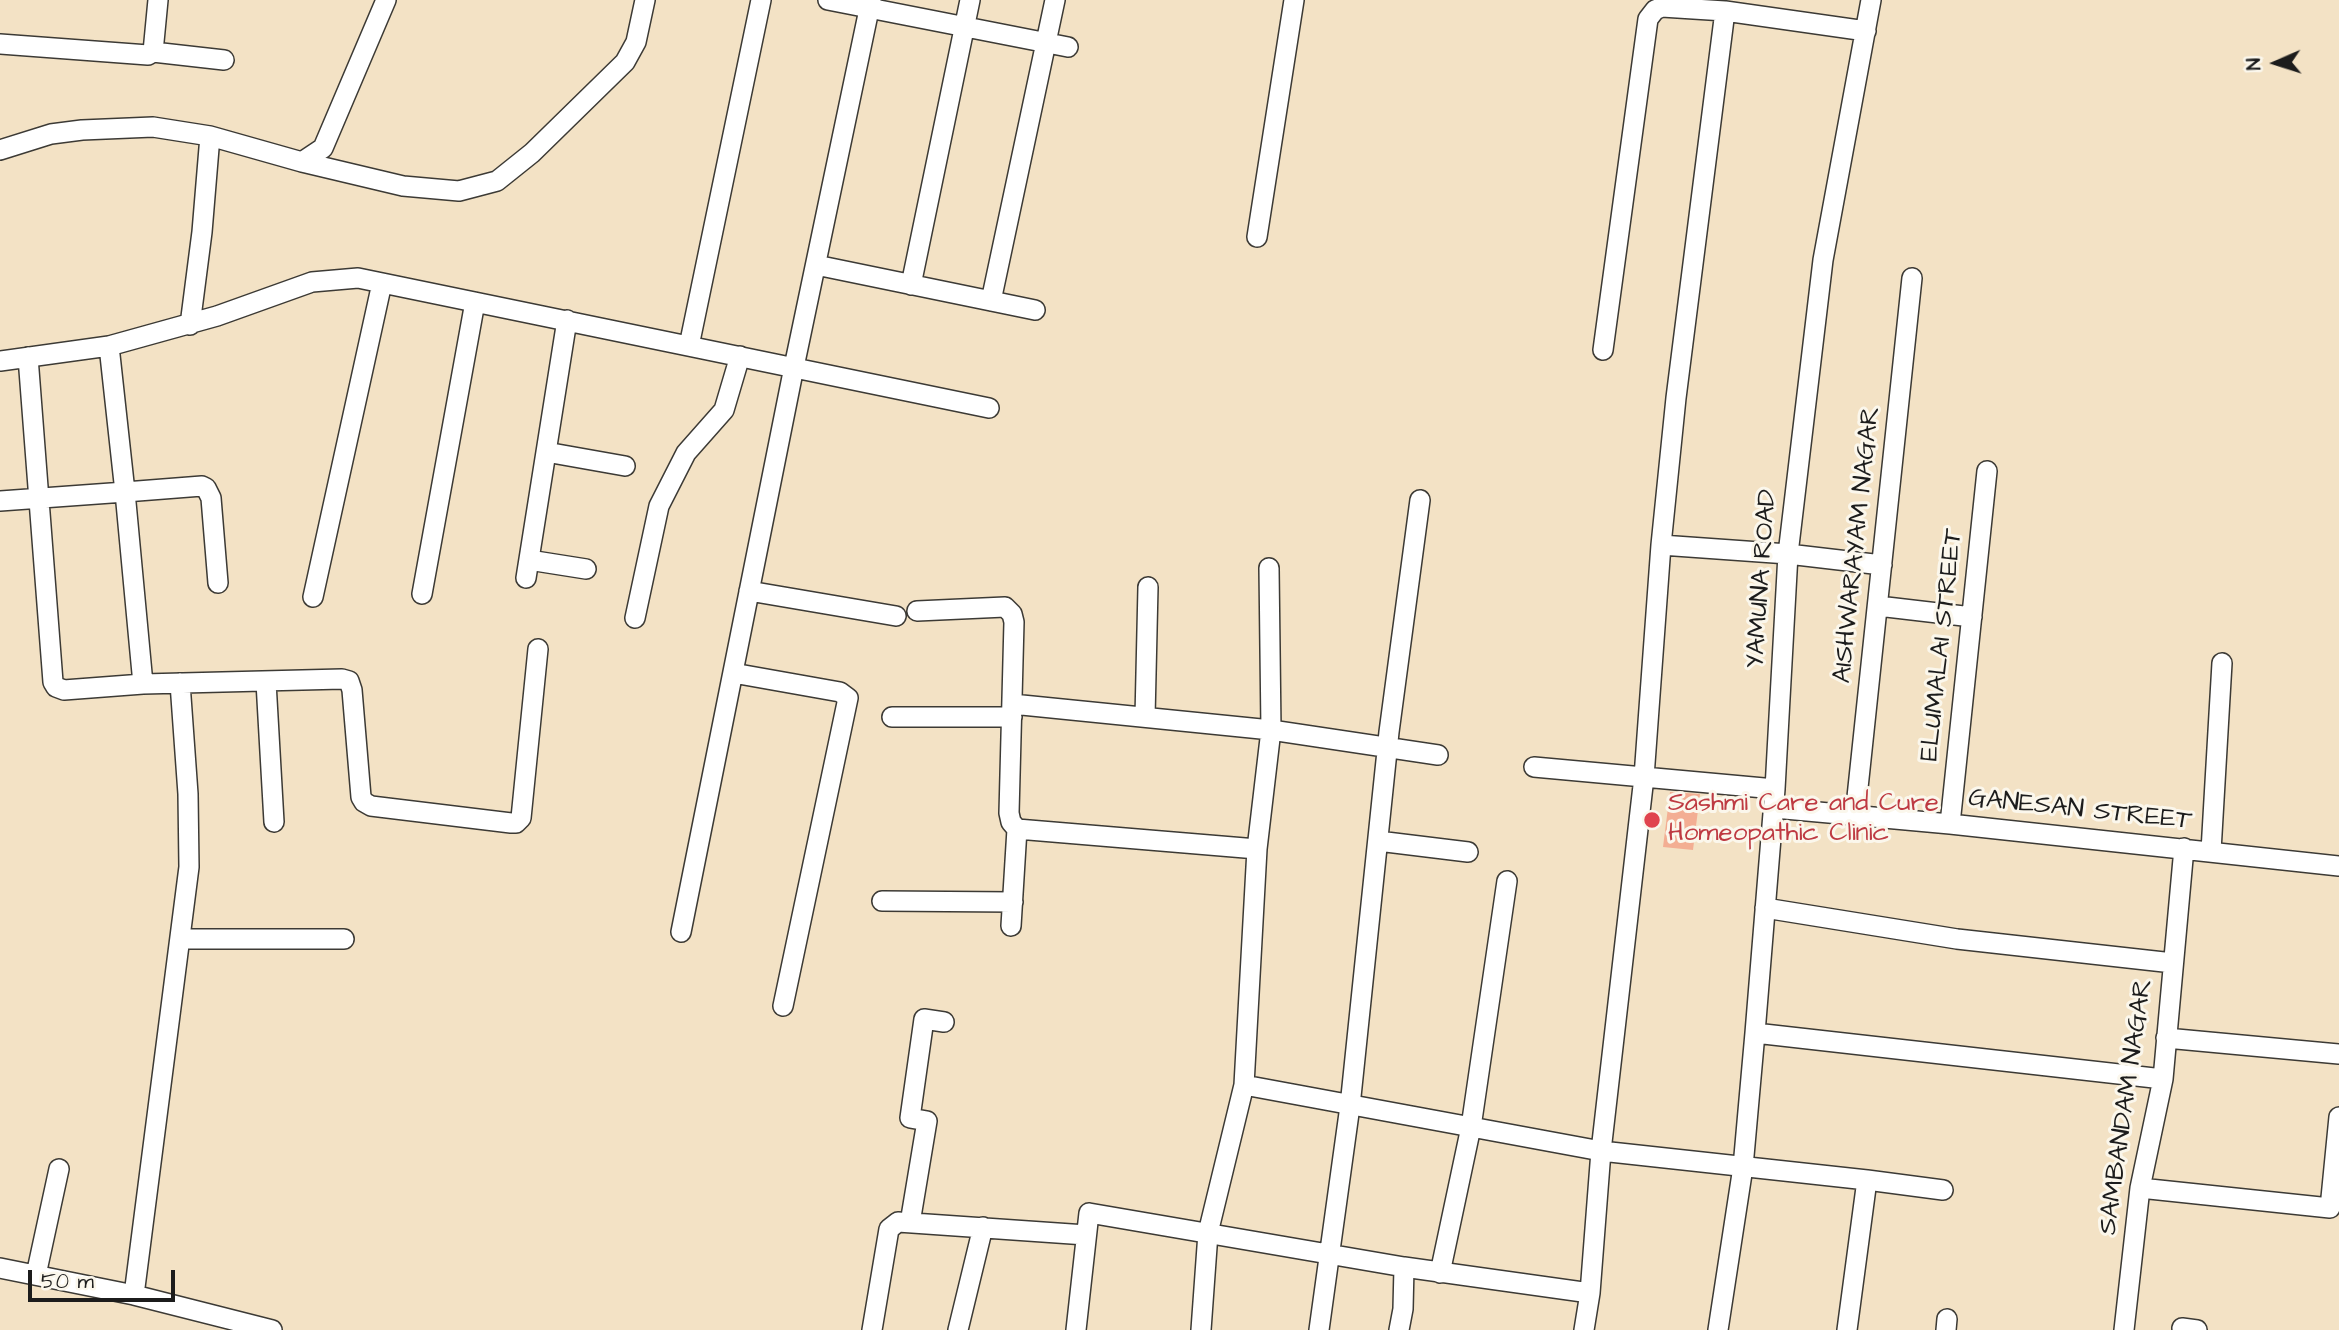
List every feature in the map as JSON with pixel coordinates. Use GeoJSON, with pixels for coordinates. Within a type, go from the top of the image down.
{"type":"FeatureCollection","features":[{"type":"Feature","properties":{"kind":"street"},"geometry":{"type":"LineString","coordinates":[[153,52],[158,0]]}},
{"type":"Feature","properties":{"kind":"street"},"geometry":{"type":"LineString","coordinates":[[302,162],[323,148],[386,0]]}},
{"type":"Feature","properties":{"kind":"street"},"geometry":{"type":"LineString","coordinates":[[0,150],[51,134],[153,127],[210,136],[403,186],[459,191],[497,181],[532,153],[625,62],[636,42],[645,0]]}},
{"type":"Feature","properties":{"kind":"street"},"geometry":{"type":"LineString","coordinates":[[689,346],[761,0]]}},
{"type":"Feature","properties":{"kind":"street"},"geometry":{"type":"LineString","coordinates":[[828,0],[870,4],[964,27],[1068,47]]}},
{"type":"Feature","properties":{"kind":"street"},"geometry":{"type":"LineString","coordinates":[[911,285],[970,0]]}},
{"type":"Feature","properties":{"kind":"street"},"geometry":{"type":"LineString","coordinates":[[991,301],[1055,0]]}},
{"type":"Feature","properties":{"kind":"street"},"geometry":{"type":"LineString","coordinates":[[1257,237],[1294,0]]}},
{"type":"Feature","properties":{"kind":"street","name":"YAMUNA ROAD"},"geometry":{"type":"LineString","coordinates":[[1718,1330],[1743,1167],[1775,799],[1788,554],[1823,260],[1871,0]]}},
{"type":"Feature","properties":{"kind":"street"},"geometry":{"type":"LineString","coordinates":[[681,932],[870,4]]}},
{"type":"Feature","properties":{"kind":"street"},"geometry":{"type":"LineString","coordinates":[[1603,351],[1648,19],[1655,10],[1662,7],[1725,10],[1866,30]]}},
{"type":"Feature","properties":{"kind":"street"},"geometry":{"type":"LineString","coordinates":[[1584,1330],[1590,1293],[1601,1151],[1644,777],[1661,544],[1676,398],[1725,10]]}},
{"type":"Feature","properties":{"kind":"street"},"geometry":{"type":"LineString","coordinates":[[0,44],[148,55],[153,52],[224,60]]}},
{"type":"Feature","properties":{"kind":"street"},"geometry":{"type":"LineString","coordinates":[[190,325],[202,232],[210,136]]}},
{"type":"Feature","properties":{"kind":"street"},"geometry":{"type":"LineString","coordinates":[[816,265],[1035,310]]}},
{"type":"Feature","properties":{"kind":"street"},"geometry":{"type":"LineString","coordinates":[[0,361],[109,346],[190,325],[312,282],[358,278],[989,408]]}},
{"type":"Feature","properties":{"kind":"street","name":"AISHWARAYAM NAGAR"},"geometry":{"type":"LineString","coordinates":[[1855,816],[1912,278]]}},
{"type":"Feature","properties":{"kind":"street"},"geometry":{"type":"LineString","coordinates":[[313,597],[382,283]]}},
{"type":"Feature","properties":{"kind":"street"},"geometry":{"type":"LineString","coordinates":[[422,594],[475,302]]}},
{"type":"Feature","properties":{"kind":"street"},"geometry":{"type":"LineString","coordinates":[[567,320],[528,569],[586,569]]}},
{"type":"Feature","properties":{"kind":"street"},"geometry":{"type":"LineString","coordinates":[[109,346],[143,684]]}},
{"type":"Feature","properties":{"kind":"street"},"geometry":{"type":"LineString","coordinates":[[635,618],[659,506],[686,453],[724,410],[740,356]]}},
{"type":"Feature","properties":{"kind":"street"},"geometry":{"type":"LineString","coordinates":[[27,357],[53,682],[57,687],[64,690],[143,684],[342,679],[349,681],[352,690],[360,797],[364,802],[384,807],[516,822],[521,818],[538,649]]}},
{"type":"Feature","properties":{"kind":"street"},"geometry":{"type":"LineString","coordinates":[[546,452],[625,466]]}},
{"type":"Feature","properties":{"kind":"street","name":"ELUMALAI STREET"},"geometry":{"type":"LineString","coordinates":[[1951,824],[1987,471]]}},
{"type":"Feature","properties":{"kind":"street"},"geometry":{"type":"LineString","coordinates":[[0,501],[202,486],[211,498],[218,583]]}},
{"type":"Feature","properties":{"kind":"street"},"geometry":{"type":"LineString","coordinates":[[1319,1330],[1350,1106],[1387,748],[1420,500]]}},
{"type":"Feature","properties":{"kind":"street"},"geometry":{"type":"LineString","coordinates":[[1661,544],[1882,565]]}},
{"type":"Feature","properties":{"kind":"street"},"geometry":{"type":"LineString","coordinates":[[1201,1330],[1208,1233],[1244,1084],[1256,849],[1271,730],[1269,568]]}},
{"type":"Feature","properties":{"kind":"street"},"geometry":{"type":"LineString","coordinates":[[1145,717],[1148,587]]}},
{"type":"Feature","properties":{"kind":"street"},"geometry":{"type":"LineString","coordinates":[[749,591],[896,616]]}},
{"type":"Feature","properties":{"kind":"street"},"geometry":{"type":"LineString","coordinates":[[1878,606],[1972,617]]}},
{"type":"Feature","properties":{"kind":"street"},"geometry":{"type":"LineString","coordinates":[[916,611],[1005,607],[1010,610],[1014,622],[1009,813],[1011,822],[1017,829],[1011,926]]}},
{"type":"Feature","properties":{"kind":"street"},"geometry":{"type":"LineString","coordinates":[[2211,852],[2222,663]]}},
{"type":"Feature","properties":{"kind":"street"},"geometry":{"type":"LineString","coordinates":[[733,673],[840,692],[848,698],[783,1006]]}},
{"type":"Feature","properties":{"kind":"street"},"geometry":{"type":"LineString","coordinates":[[266,682],[274,822]]}},
{"type":"Feature","properties":{"kind":"street"},"geometry":{"type":"LineString","coordinates":[[134,1294],[189,867],[188,794],[180,683]]}},
{"type":"Feature","properties":{"kind":"street"},"geometry":{"type":"LineString","coordinates":[[892,717],[1012,710],[1145,717],[1271,730],[1438,755]]}},
{"type":"Feature","properties":{"kind":"street","name":"GANESAN STREET"},"geometry":{"type":"LineString","coordinates":[[1534,767],[1644,777],[1775,799],[1855,816],[2339,866]]}},
{"type":"Feature","properties":{"kind":"street"},"geometry":{"type":"LineString","coordinates":[[1017,829],[1256,849]]}},
{"type":"Feature","properties":{"kind":"street"},"geometry":{"type":"LineString","coordinates":[[1378,841],[1468,852]]}},
{"type":"Feature","properties":{"kind":"street","name":"SAMBANDAM NAGAR"},"geometry":{"type":"LineString","coordinates":[[2124,1330],[2140,1188],[2162,1079],[2184,848]]}},
{"type":"Feature","properties":{"kind":"street"},"geometry":{"type":"LineString","coordinates":[[1440,1273],[1471,1127],[1507,881]]}},
{"type":"Feature","properties":{"kind":"street"},"geometry":{"type":"LineString","coordinates":[[882,901],[1013,902]]}},
{"type":"Feature","properties":{"kind":"street"},"geometry":{"type":"LineString","coordinates":[[1765,908],[1957,939],[2173,963]]}},
{"type":"Feature","properties":{"kind":"street"},"geometry":{"type":"LineString","coordinates":[[180,939],[344,939]]}},
{"type":"Feature","properties":{"kind":"street"},"geometry":{"type":"LineString","coordinates":[[910,1223],[927,1121],[910,1118],[924,1020],[944,1022]]}},
{"type":"Feature","properties":{"kind":"street"},"geometry":{"type":"LineString","coordinates":[[1755,1033],[2162,1079]]}},
{"type":"Feature","properties":{"kind":"street"},"geometry":{"type":"LineString","coordinates":[[2166,1038],[2339,1054]]}},
{"type":"Feature","properties":{"kind":"street"},"geometry":{"type":"LineString","coordinates":[[1244,1084],[1601,1151],[1943,1190]]}},
{"type":"Feature","properties":{"kind":"street"},"geometry":{"type":"LineString","coordinates":[[2140,1188],[2335,1208],[2339,1116]]}},
{"type":"Feature","properties":{"kind":"street"},"geometry":{"type":"LineString","coordinates":[[36,1275],[59,1169]]}},
{"type":"Feature","properties":{"kind":"street"},"geometry":{"type":"LineString","coordinates":[[1847,1330],[1867,1180]]}},
{"type":"Feature","properties":{"kind":"street"},"geometry":{"type":"LineString","coordinates":[[1076,1330],[1089,1213],[1440,1273],[1590,1293]]}},
{"type":"Feature","properties":{"kind":"street"},"geometry":{"type":"LineString","coordinates":[[872,1330],[889,1229],[898,1222],[1086,1235]]}},
{"type":"Feature","properties":{"kind":"street"},"geometry":{"type":"LineString","coordinates":[[958,1330],[983,1227]]}},
{"type":"Feature","properties":{"kind":"street"},"geometry":{"type":"LineString","coordinates":[[1399,1330],[1403,1309],[1404,1267]]}},
{"type":"Feature","properties":{"kind":"street"},"geometry":{"type":"LineString","coordinates":[[0,1268],[134,1294],[272,1330]]}},
{"type":"Feature","properties":{"kind":"building"},"geometry":{"type":"Polygon","coordinates":[[[1670,792],[1700,794],[1693,850],[1663,847],[1670,792]]]}},
{"type":"Feature","properties":{"kind":"place","name":"Sashmi Care and Cure Homeopathic Clinic"},"geometry":{"type":"Point","coordinates":[1652,820]}}]}
